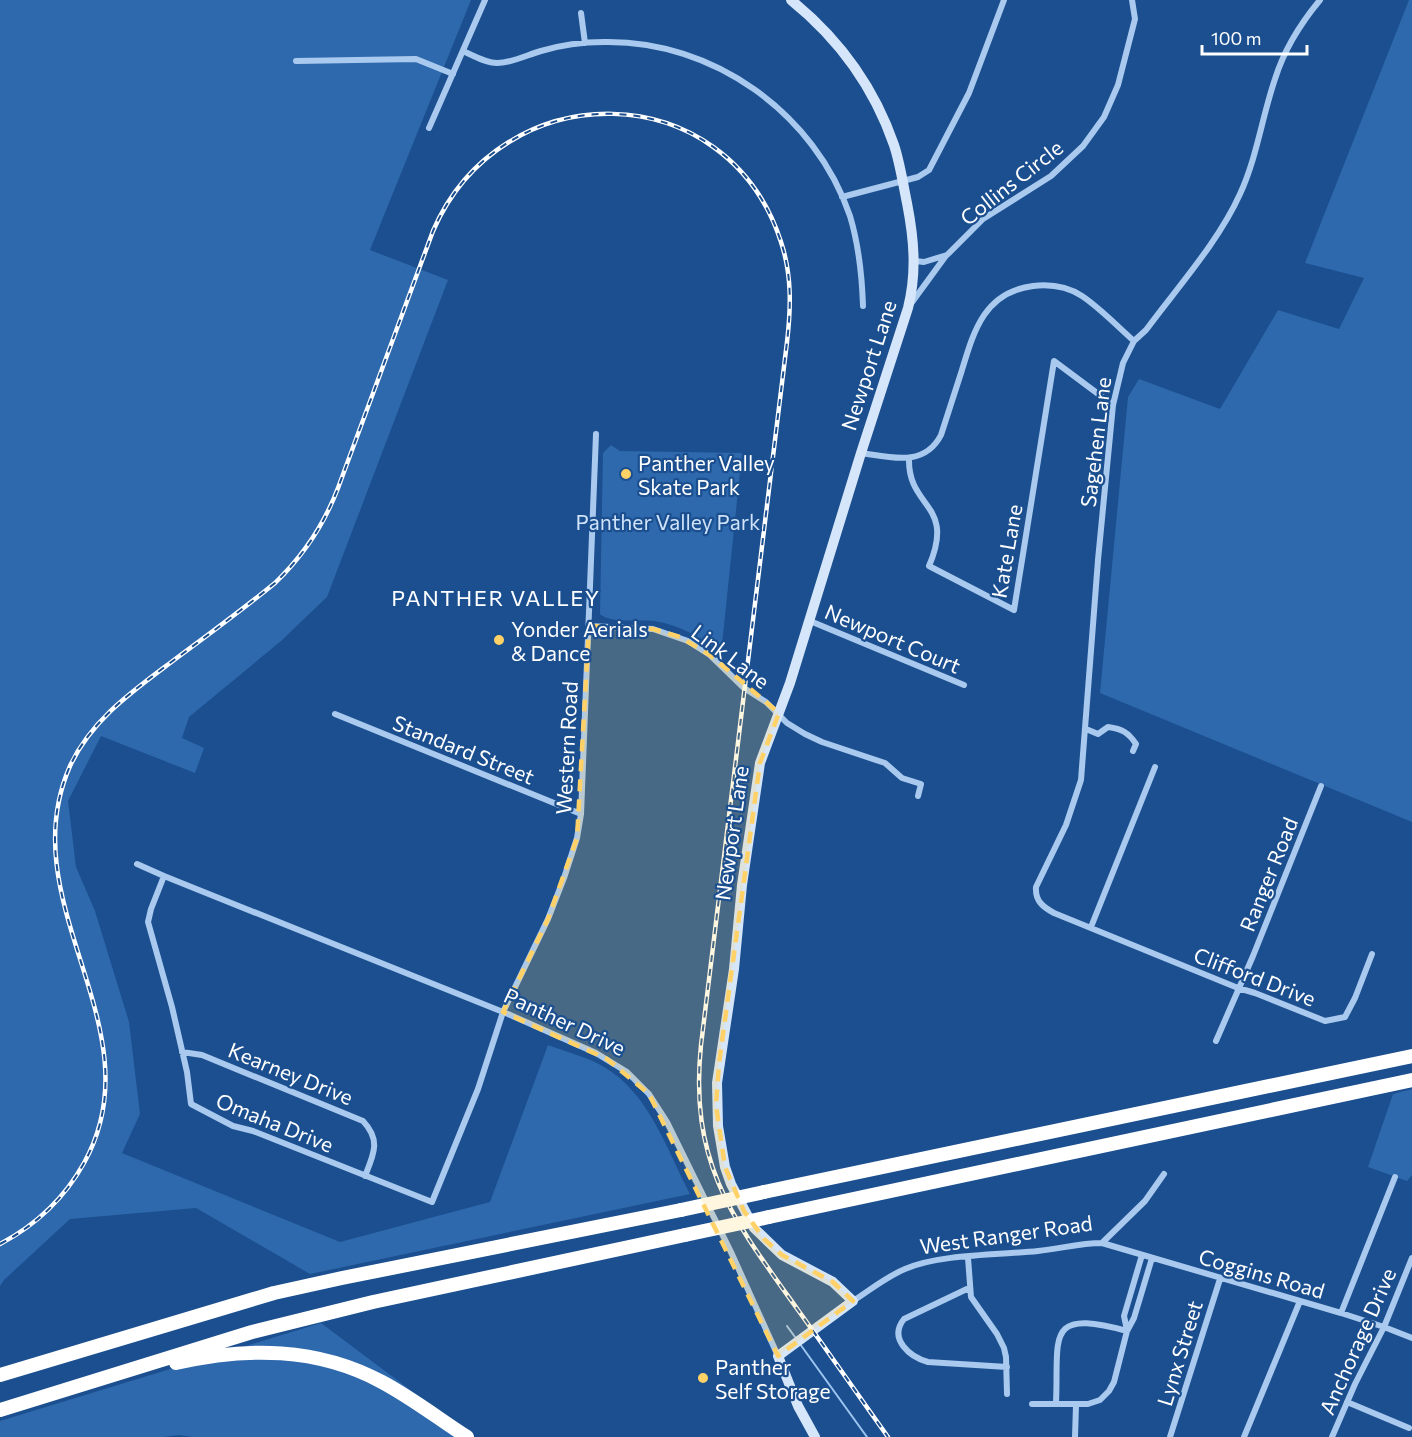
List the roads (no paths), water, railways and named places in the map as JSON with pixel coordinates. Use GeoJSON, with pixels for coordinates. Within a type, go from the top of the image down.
{"type":"FeatureCollection","features":[{"type":"Feature","properties":{"kind":"highway"},"geometry":{"type":"LineString","coordinates":[[0,1375],[274,1293],[1412,1056]]}},
{"type":"Feature","properties":{"kind":"highway"},"geometry":{"type":"LineString","coordinates":[[0,1410],[206,1346],[373,1302],[1412,1080]]}},
{"type":"Feature","properties":{"kind":"highway"},"geometry":{"type":"LineString","coordinates":[[78,1386],[217,1355],[261,1352],[303,1355],[342,1365],[382,1382],[467,1437]]}},
{"type":"Feature","properties":{"kind":"street"},"geometry":{"type":"LineString","coordinates":[[429,128],[484,0]]}},
{"type":"Feature","properties":{"kind":"street","name":"Newport Lane"},"geometry":{"type":"LineString","coordinates":[[791,0],[836,43],[864,82],[886,124],[895,147],[903,180],[915,261],[908,308],[810,621],[760,763],[717,1083],[720,1144],[731,1184],[754,1228],[782,1255],[833,1282],[854,1301]]}},
{"type":"Feature","properties":{"kind":"street"},"geometry":{"type":"LineString","coordinates":[[842,197],[924,175],[933,165],[969,93],[1004,0]]}},
{"type":"Feature","properties":{"kind":"street","name":"Collins Circle"},"geometry":{"type":"LineString","coordinates":[[908,308],[947,255],[984,219],[1051,176],[1083,146],[1094,132],[1104,117],[1118,85],[1135,19],[1132,0]]}},
{"type":"Feature","properties":{"kind":"street","name":"Sagehen Lane"},"geometry":{"type":"LineString","coordinates":[[1036,897],[1036,887],[1066,825],[1078,793],[1086,729],[1098,560],[1113,405],[1123,363],[1134,341],[1146,330],[1214,238],[1231,211],[1248,175],[1281,63],[1299,27],[1320,0]]}},
{"type":"Feature","properties":{"kind":"street"},"geometry":{"type":"LineString","coordinates":[[581,13],[585,43]]}},
{"type":"Feature","properties":{"kind":"street"},"geometry":{"type":"LineString","coordinates":[[463,51],[484,60],[499,63],[542,50],[585,43],[627,43],[660,47],[692,56],[731,74],[767,98],[796,126],[823,160],[850,216],[860,256],[863,306]]}},
{"type":"Feature","properties":{"kind":"street"},"geometry":{"type":"LineString","coordinates":[[296,61],[416,59],[453,74]]}},
{"type":"Feature","properties":{"kind":"street"},"geometry":{"type":"LineString","coordinates":[[915,261],[924,262],[947,255]]}},
{"type":"Feature","properties":{"kind":"street"},"geometry":{"type":"LineString","coordinates":[[861,453],[909,459],[926,453],[938,441],[975,329],[988,310],[1006,295],[1036,285],[1048,285],[1072,291],[1134,341]]}},
{"type":"Feature","properties":{"kind":"street","name":"Kate Lane"},"geometry":{"type":"LineString","coordinates":[[909,459],[914,486],[929,505],[937,522],[938,542],[929,566],[1014,610],[1054,361],[1113,405]]}},
{"type":"Feature","properties":{"kind":"street","name":"Western Road"},"geometry":{"type":"LineString","coordinates":[[432,1202],[478,1089],[503,1012],[548,918],[577,838],[581,814],[596,434]]}},
{"type":"Feature","properties":{"kind":"street","name":"Newport Court"},"geometry":{"type":"LineString","coordinates":[[810,621],[964,685]]}},
{"type":"Feature","properties":{"kind":"street","name":"Link Lane"},"geometry":{"type":"LineString","coordinates":[[589,626],[653,629],[680,637],[704,651],[744,688],[779,713],[787,723],[822,742],[885,763],[902,778],[921,784],[918,796]]}},
{"type":"Feature","properties":{"kind":"street","name":"Standard Street"},"geometry":{"type":"LineString","coordinates":[[335,714],[581,814]]}},
{"type":"Feature","properties":{"kind":"street"},"geometry":{"type":"LineString","coordinates":[[1086,729],[1098,734],[1108,727],[1121,729],[1130,735],[1136,744],[1133,751]]}},
{"type":"Feature","properties":{"kind":"street"},"geometry":{"type":"LineString","coordinates":[[1091,927],[1155,767]]}},
{"type":"Feature","properties":{"kind":"street","name":"Ranger Road"},"geometry":{"type":"LineString","coordinates":[[1216,1041],[1321,786]]}},
{"type":"Feature","properties":{"kind":"street","name":"Panther Drive"},"geometry":{"type":"LineString","coordinates":[[137,864],[503,1012],[602,1056],[627,1072],[649,1094],[684,1157],[731,1252],[798,1406],[814,1437]]}},
{"type":"Feature","properties":{"kind":"street","name":"Omaha Drive"},"geometry":{"type":"LineString","coordinates":[[164,876],[148,922],[182,1052],[191,1104],[233,1125],[432,1202]]}},
{"type":"Feature","properties":{"kind":"street","name":"Clifford Drive"},"geometry":{"type":"LineString","coordinates":[[1036,897],[1050,910],[1324,1021],[1345,1017],[1372,954]]}},
{"type":"Feature","properties":{"kind":"street","name":"Kearney Drive"},"geometry":{"type":"LineString","coordinates":[[182,1052],[202,1055],[363,1121],[372,1130],[375,1153],[365,1176]]}},
{"type":"Feature","properties":{"kind":"street","name":"West Ranger Road"},"geometry":{"type":"LineString","coordinates":[[778,1356],[854,1301],[904,1269],[938,1260],[1102,1243],[1145,1201],[1164,1174]]}},
{"type":"Feature","properties":{"kind":"street"},"geometry":{"type":"LineString","coordinates":[[1341,1313],[1395,1177]]}},
{"type":"Feature","properties":{"kind":"street","name":"Coggins Road"},"geometry":{"type":"LineString","coordinates":[[1102,1243],[1341,1313],[1412,1338]]}},
{"type":"Feature","properties":{"kind":"street"},"geometry":{"type":"LineString","coordinates":[[1127,1331],[1124,1316],[1142,1255]]}},
{"type":"Feature","properties":{"kind":"street"},"geometry":{"type":"LineString","coordinates":[[968,1258],[971,1297],[1004,1348],[1007,1394]]}},
{"type":"Feature","properties":{"kind":"street"},"geometry":{"type":"LineString","coordinates":[[1032,1404],[1076,1405],[1100,1400],[1109,1391],[1114,1382],[1127,1331],[1134,1318],[1152,1258]]}},
{"type":"Feature","properties":{"kind":"street","name":"Anchorage Drive"},"geometry":{"type":"LineString","coordinates":[[1332,1437],[1384,1327],[1412,1258]]}},
{"type":"Feature","properties":{"kind":"street","name":"Lynx Street"},"geometry":{"type":"LineString","coordinates":[[1170,1437],[1220,1279]]}},
{"type":"Feature","properties":{"kind":"street"},"geometry":{"type":"LineString","coordinates":[[969,1288],[903,1319],[899,1325],[898,1335],[902,1346],[918,1359],[928,1362],[1006,1367]]}},
{"type":"Feature","properties":{"kind":"street"},"geometry":{"type":"LineString","coordinates":[[1244,1437],[1300,1301]]}},
{"type":"Feature","properties":{"kind":"street"},"geometry":{"type":"LineString","coordinates":[[1056,1403],[1058,1338],[1065,1326],[1074,1323],[1098,1324],[1127,1331]]}},
{"type":"Feature","properties":{"kind":"street"},"geometry":{"type":"LineString","coordinates":[[1347,1402],[1409,1428]]}},
{"type":"Feature","properties":{"kind":"street"},"geometry":{"type":"LineString","coordinates":[[1075,1437],[1076,1405]]}},
{"type":"Feature","properties":{"kind":"waterway"},"geometry":{"type":"LineString","coordinates":[[787,1326],[795,1337]]}},
{"type":"Feature","properties":{"kind":"waterway"},"geometry":{"type":"LineString","coordinates":[[800,1344],[867,1437]]}},
{"type":"Feature","properties":{"kind":"railway"},"geometry":{"type":"LineString","coordinates":[[0,1244],[37,1220],[68,1188],[84,1163],[102,1113],[105,1064],[96,1015],[67,917],[57,868],[56,817],[70,766],[79,749],[102,720],[129,695],[275,583],[312,539],[338,488],[433,231],[466,179],[509,142],[559,120],[613,114],[665,123],[714,147],[753,187],[781,242],[785,254],[790,292],[787,342],[701,1045],[699,1087],[702,1124],[709,1157],[736,1218],[888,1437]]}},
{"type":"Feature","properties":{"kind":"place","name":"Panther Valley Skate Park"},"geometry":{"type":"Point","coordinates":[626,474]}},
{"type":"Feature","properties":{"kind":"place","name":"Yonder Aerials & Dance"},"geometry":{"type":"Point","coordinates":[499,640]}},
{"type":"Feature","properties":{"kind":"place","name":"Panther Self Storage"},"geometry":{"type":"Point","coordinates":[703,1378]}},
{"type":"Feature","properties":{"kind":"district","name":"PANTHER VALLEY"},"geometry":{"type":"Point","coordinates":[496,597]}},
{"type":"Feature","properties":{"kind":"park label","name":"Panther Valley Park"},"geometry":{"type":"Point","coordinates":[668,521]}}]}
